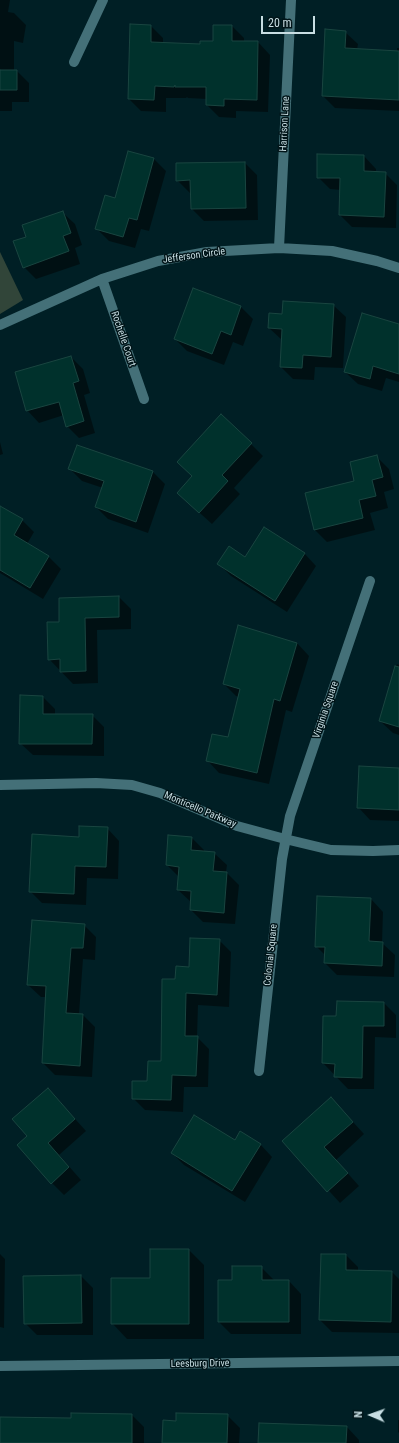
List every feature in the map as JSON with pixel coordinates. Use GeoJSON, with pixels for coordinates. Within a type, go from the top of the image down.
{"type":"FeatureCollection","features":[{"type":"Feature","properties":{"kind":"street"},"geometry":{"type":"LineString","coordinates":[[74,62],[103,0]]}},
{"type":"Feature","properties":{"kind":"street","name":"Harrison Lane"},"geometry":{"type":"LineString","coordinates":[[279,248],[291,0]]}},
{"type":"Feature","properties":{"kind":"street","name":"Jefferson Circle"},"geometry":{"type":"LineString","coordinates":[[0,325],[102,279],[158,261],[207,252],[279,248],[332,251],[377,261],[399,268]]}},
{"type":"Feature","properties":{"kind":"street","name":"Rochelle Court"},"geometry":{"type":"LineString","coordinates":[[102,279],[144,399]]}},
{"type":"Feature","properties":{"kind":"street","name":"Virginia Square"},"geometry":{"type":"LineString","coordinates":[[285,839],[290,816],[370,581]]}},
{"type":"Feature","properties":{"kind":"street","name":"Monticello Parkway"},"geometry":{"type":"LineString","coordinates":[[0,785],[96,783],[132,785],[160,793],[237,826],[285,839],[331,850],[399,850]]}},
{"type":"Feature","properties":{"kind":"street","name":"Colonial Square"},"geometry":{"type":"LineString","coordinates":[[258,1072],[285,839]]}},
{"type":"Feature","properties":{"kind":"street","name":"Leesburg Drive"},"geometry":{"type":"LineString","coordinates":[[0,1366],[399,1361]]}},
{"type":"Feature","properties":{"kind":"green space"},"geometry":{"type":"Polygon","coordinates":[[[0,252],[23,300],[0,314],[0,252]]]}},
{"type":"Feature","properties":{"kind":"building"},"geometry":{"type":"Polygon","coordinates":[[[130,24],[151,25],[151,42],[200,44],[200,41],[213,41],[213,25],[232,25],[232,41],[258,41],[257,100],[224,99],[224,106],[206,105],[206,87],[175,87],[175,85],[174,87],[155,86],[154,100],[128,99],[130,24]]]}},
{"type":"Feature","properties":{"kind":"building"},"geometry":{"type":"Polygon","coordinates":[[[325,29],[346,31],[345,48],[399,51],[399,100],[322,96],[325,29]]]}},
{"type":"Feature","properties":{"kind":"building"},"geometry":{"type":"Polygon","coordinates":[[[0,70],[17,70],[17,90],[0,90],[0,70]]]}},
{"type":"Feature","properties":{"kind":"building"},"geometry":{"type":"Polygon","coordinates":[[[128,151],[154,158],[137,220],[129,218],[123,237],[95,229],[105,195],[115,198],[128,151]]]}},
{"type":"Feature","properties":{"kind":"building"},"geometry":{"type":"Polygon","coordinates":[[[317,154],[364,155],[364,171],[386,172],[384,217],[339,215],[340,178],[317,178],[317,154]]]}},
{"type":"Feature","properties":{"kind":"building"},"geometry":{"type":"Polygon","coordinates":[[[245,162],[246,208],[191,209],[190,180],[176,181],[176,163],[245,162]]]}},
{"type":"Feature","properties":{"kind":"building"},"geometry":{"type":"Polygon","coordinates":[[[63,211],[71,233],[63,236],[69,251],[23,268],[13,241],[26,237],[22,225],[63,211]]]}},
{"type":"Feature","properties":{"kind":"building"},"geometry":{"type":"Polygon","coordinates":[[[193,288],[241,306],[231,335],[221,331],[212,354],[174,339],[193,288]]]}},
{"type":"Feature","properties":{"kind":"building"},"geometry":{"type":"Polygon","coordinates":[[[283,301],[334,304],[331,357],[303,355],[302,368],[280,367],[282,329],[268,328],[269,313],[282,314],[283,301]]]}},
{"type":"Feature","properties":{"kind":"building"},"geometry":{"type":"Polygon","coordinates":[[[362,313],[399,324],[399,374],[373,366],[370,379],[344,372],[362,313]]]}},
{"type":"Feature","properties":{"kind":"building"},"geometry":{"type":"Polygon","coordinates":[[[71,356],[79,381],[73,383],[84,421],[66,427],[59,402],[26,411],[15,372],[71,356]]]}},
{"type":"Feature","properties":{"kind":"building"},"geometry":{"type":"Polygon","coordinates":[[[221,414],[252,443],[222,475],[228,481],[199,513],[177,493],[192,476],[177,462],[221,414]]]}},
{"type":"Feature","properties":{"kind":"building"},"geometry":{"type":"Polygon","coordinates":[[[77,445],[153,471],[136,522],[95,507],[104,481],[68,469],[77,445]]]}},
{"type":"Feature","properties":{"kind":"building"},"geometry":{"type":"Polygon","coordinates":[[[377,455],[383,477],[372,480],[376,496],[359,500],[363,518],[314,530],[305,493],[354,481],[350,462],[377,455]]]}},
{"type":"Feature","properties":{"kind":"building"},"geometry":{"type":"Polygon","coordinates":[[[0,506],[23,519],[14,535],[49,556],[30,588],[0,570],[0,506]]]}},
{"type":"Feature","properties":{"kind":"building"},"geometry":{"type":"Polygon","coordinates":[[[264,527],[305,553],[275,601],[217,564],[229,546],[245,557],[264,527]]]}},
{"type":"Feature","properties":{"kind":"building"},"geometry":{"type":"Polygon","coordinates":[[[119,596],[119,617],[85,618],[86,671],[60,672],[60,659],[48,660],[47,622],[59,622],[59,598],[119,596]]]}},
{"type":"Feature","properties":{"kind":"building"},"geometry":{"type":"Polygon","coordinates":[[[238,625],[297,643],[280,701],[274,699],[257,773],[206,761],[212,734],[228,737],[240,689],[223,684],[238,625]]]}},
{"type":"Feature","properties":{"kind":"building"},"geometry":{"type":"Polygon","coordinates":[[[395,666],[399,667],[399,727],[379,721],[395,666]]]}},
{"type":"Feature","properties":{"kind":"building"},"geometry":{"type":"Polygon","coordinates":[[[20,695],[43,696],[43,714],[93,714],[92,744],[19,744],[20,695]]]}},
{"type":"Feature","properties":{"kind":"building"},"geometry":{"type":"Polygon","coordinates":[[[359,766],[399,768],[399,810],[357,808],[359,766]]]}},
{"type":"Feature","properties":{"kind":"building"},"geometry":{"type":"Polygon","coordinates":[[[79,826],[108,827],[106,867],[75,866],[74,894],[29,892],[32,834],[79,837],[79,826]]]}},
{"type":"Feature","properties":{"kind":"building"},"geometry":{"type":"Polygon","coordinates":[[[168,835],[192,837],[191,850],[215,852],[213,871],[227,872],[224,913],[190,910],[191,891],[177,890],[179,867],[166,865],[168,835]]]}},
{"type":"Feature","properties":{"kind":"building"},"geometry":{"type":"Polygon","coordinates":[[[317,896],[371,898],[369,941],[383,942],[382,966],[324,963],[325,947],[315,947],[317,896]]]}},
{"type":"Feature","properties":{"kind":"building"},"geometry":{"type":"Polygon","coordinates":[[[32,920],[85,924],[83,948],[71,948],[66,1013],[83,1014],[80,1066],[42,1063],[46,986],[27,985],[32,920]]]}},
{"type":"Feature","properties":{"kind":"building"},"geometry":{"type":"Polygon","coordinates":[[[190,938],[220,939],[217,995],[186,993],[185,1036],[198,1036],[196,1076],[172,1075],[171,1100],[132,1099],[132,1081],[147,1081],[148,1061],[161,1061],[162,979],[175,979],[176,966],[189,967],[190,938]]]}},
{"type":"Feature","properties":{"kind":"building"},"geometry":{"type":"Polygon","coordinates":[[[337,1001],[384,1002],[384,1026],[363,1026],[362,1078],[334,1077],[335,1064],[322,1063],[323,1016],[336,1016],[337,1001]]]}},
{"type":"Feature","properties":{"kind":"building"},"geometry":{"type":"Polygon","coordinates":[[[48,1088],[75,1119],[48,1143],[69,1167],[51,1184],[17,1145],[27,1136],[12,1119],[48,1088]]]}},
{"type":"Feature","properties":{"kind":"building"},"geometry":{"type":"Polygon","coordinates":[[[331,1097],[353,1122],[324,1147],[348,1173],[327,1192],[282,1141],[331,1097]]]}},
{"type":"Feature","properties":{"kind":"building"},"geometry":{"type":"Polygon","coordinates":[[[194,1115],[235,1140],[240,1131],[261,1144],[232,1191],[171,1153],[194,1115]]]}},
{"type":"Feature","properties":{"kind":"building"},"geometry":{"type":"Polygon","coordinates":[[[150,1249],[189,1249],[189,1324],[111,1324],[111,1278],[150,1278],[150,1249]]]}},
{"type":"Feature","properties":{"kind":"building"},"geometry":{"type":"Polygon","coordinates":[[[321,1254],[346,1254],[346,1270],[392,1271],[391,1322],[319,1320],[321,1254]]]}},
{"type":"Feature","properties":{"kind":"building"},"geometry":{"type":"Polygon","coordinates":[[[232,1266],[262,1266],[262,1280],[289,1280],[289,1322],[218,1322],[218,1280],[232,1280],[232,1266]]]}},
{"type":"Feature","properties":{"kind":"building"},"geometry":{"type":"Polygon","coordinates":[[[81,1275],[82,1323],[24,1324],[23,1276],[81,1275]]]}},
{"type":"Feature","properties":{"kind":"building"},"geometry":{"type":"Polygon","coordinates":[[[71,1413],[132,1414],[132,1443],[0,1443],[0,1417],[71,1418],[71,1413]]]}},
{"type":"Feature","properties":{"kind":"building"},"geometry":{"type":"Polygon","coordinates":[[[176,1413],[228,1414],[227,1443],[162,1443],[163,1420],[176,1421],[176,1413]]]}},
{"type":"Feature","properties":{"kind":"building"},"geometry":{"type":"Polygon","coordinates":[[[259,1423],[347,1426],[346,1443],[258,1443],[259,1423]]]}}]}
